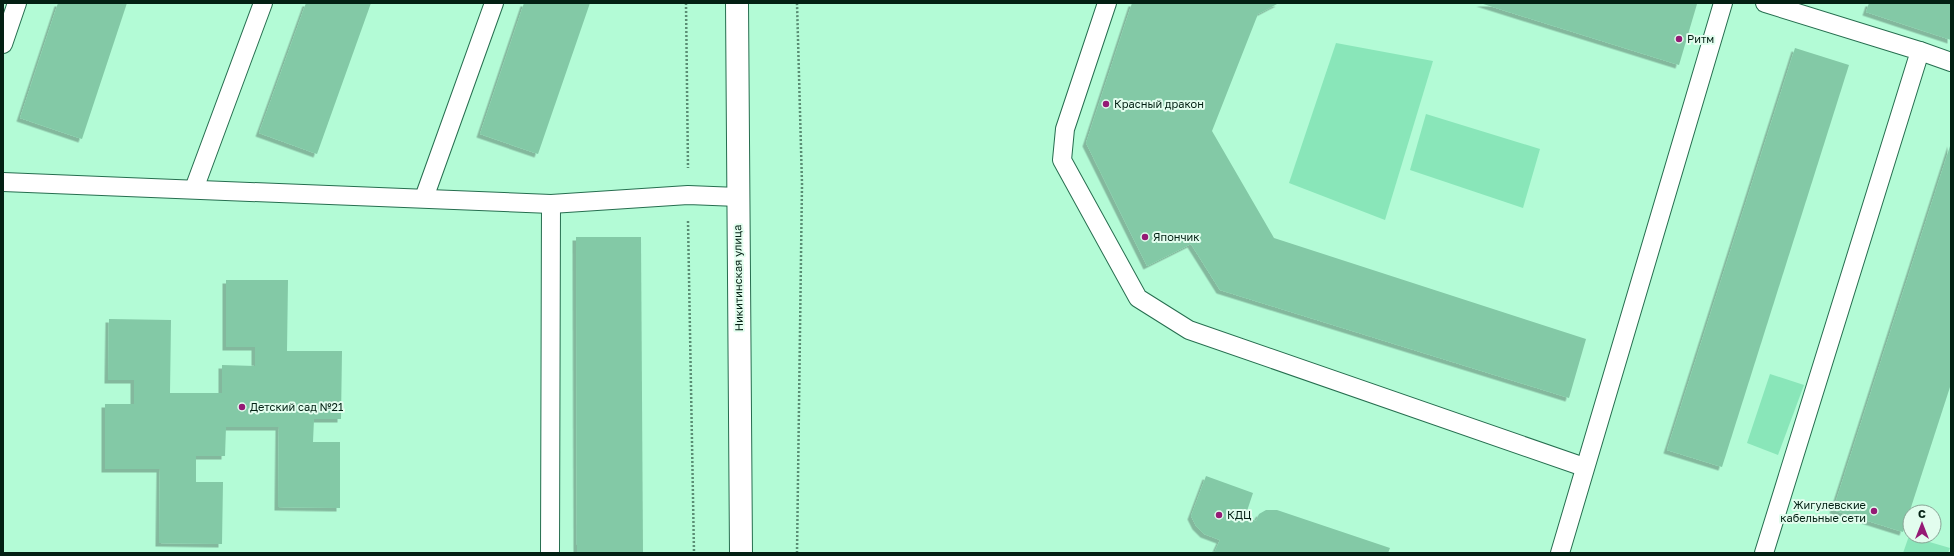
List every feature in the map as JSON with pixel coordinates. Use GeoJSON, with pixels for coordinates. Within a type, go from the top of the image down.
{"type":"FeatureCollection","features":[{"type":"Feature","properties":{"kind":"street","name":"Никитинская улица"},"geometry":{"type":"LineString","coordinates":[[737,3],[742,553]]}},
{"type":"Feature","properties":{"kind":"lane"},"geometry":{"type":"LineString","coordinates":[[3,44],[17,3]]}},
{"type":"Feature","properties":{"kind":"lane"},"geometry":{"type":"LineString","coordinates":[[194,189],[263,3]]}},
{"type":"Feature","properties":{"kind":"lane"},"geometry":{"type":"LineString","coordinates":[[424,198],[494,3]]}},
{"type":"Feature","properties":{"kind":"lane"},"geometry":{"type":"LineString","coordinates":[[1107,3],[1064,129],[1062,160],[1138,298],[1189,330],[1584,467]]}},
{"type":"Feature","properties":{"kind":"lane"},"geometry":{"type":"LineString","coordinates":[[1560,553],[1584,467],[1723,3]]}},
{"type":"Feature","properties":{"kind":"lane"},"geometry":{"type":"LineString","coordinates":[[1765,3],[1951,62]]}},
{"type":"Feature","properties":{"kind":"lane"},"geometry":{"type":"LineString","coordinates":[[1764,553],[1920,51]]}},
{"type":"Feature","properties":{"kind":"lane"},"geometry":{"type":"LineString","coordinates":[[3,182],[551,204],[688,195],[738,197]]}},
{"type":"Feature","properties":{"kind":"lane"},"geometry":{"type":"LineString","coordinates":[[550,553],[551,204]]}},
{"type":"Feature","properties":{"kind":"path"},"geometry":{"type":"LineString","coordinates":[[686,3],[694,553]]}},
{"type":"Feature","properties":{"kind":"path"},"geometry":{"type":"LineString","coordinates":[[796,553],[802,184],[797,3]]}},
{"type":"Feature","properties":{"kind":"green space"},"geometry":{"type":"Polygon","coordinates":[[[1336,43],[1433,61],[1385,220],[1289,183],[1336,43]]]}},
{"type":"Feature","properties":{"kind":"green space"},"geometry":{"type":"Polygon","coordinates":[[[1426,114],[1540,149],[1523,208],[1410,170],[1426,114]]]}},
{"type":"Feature","properties":{"kind":"green space"},"geometry":{"type":"Polygon","coordinates":[[[1770,374],[1804,385],[1778,455],[1747,443],[1770,374]]]}},
{"type":"Feature","properties":{"kind":"green space"},"geometry":{"type":"Polygon","coordinates":[[[1906,544],[1936,544],[1950,548],[1948,553],[1903,553],[1906,544]]]}},
{"type":"Feature","properties":{"kind":"building"},"geometry":{"type":"Polygon","coordinates":[[[58,3],[127,3],[82,139],[20,118],[58,3]]]}},
{"type":"Feature","properties":{"kind":"building"},"geometry":{"type":"Polygon","coordinates":[[[306,3],[371,3],[317,154],[259,133],[306,3]]]}},
{"type":"Feature","properties":{"kind":"building"},"geometry":{"type":"Polygon","coordinates":[[[524,3],[590,3],[538,154],[480,134],[524,3]]]}},
{"type":"Feature","properties":{"kind":"building"},"geometry":{"type":"Polygon","coordinates":[[[1132,3],[1279,3],[1258,14],[1212,131],[1274,238],[1586,339],[1569,398],[1220,290],[1191,244],[1147,266],[1086,143],[1132,3]]]}},
{"type":"Feature","properties":{"kind":"building"},"geometry":{"type":"Polygon","coordinates":[[[1480,3],[1693,3],[1697,4],[1679,65],[1480,3]]]}},
{"type":"Feature","properties":{"kind":"building"},"geometry":{"type":"Polygon","coordinates":[[[1869,3],[1951,3],[1951,40],[1866,12],[1869,3]]]}},
{"type":"Feature","properties":{"kind":"building"},"geometry":{"type":"Polygon","coordinates":[[[1795,48],[1849,65],[1722,467],[1667,450],[1795,48]]]}},
{"type":"Feature","properties":{"kind":"building"},"geometry":{"type":"Polygon","coordinates":[[[1951,143],[1951,384],[1912,504],[1902,504],[1902,532],[1833,510],[1951,143]]]}},
{"type":"Feature","properties":{"kind":"building"},"geometry":{"type":"Polygon","coordinates":[[[576,237],[641,237],[643,553],[577,553],[576,237]]]}},
{"type":"Feature","properties":{"kind":"building"},"geometry":{"type":"Polygon","coordinates":[[[226,280],[288,280],[287,351],[342,351],[341,419],[314,419],[313,442],[340,442],[340,508],[278,507],[279,427],[226,427],[225,456],[196,456],[196,482],[223,482],[222,544],[159,543],[160,469],[105,469],[105,404],[134,404],[134,380],[108,380],[109,319],[171,320],[170,393],[222,393],[222,365],[255,366],[255,347],[226,347],[226,280]]]}},
{"type":"Feature","properties":{"kind":"building","name":"КДЦ"},"geometry":{"type":"Polygon","coordinates":[[[1206,476],[1253,493],[1245,517],[1256,521],[1259,514],[1266,510],[1277,510],[1390,548],[1388,553],[1212,553],[1215,551],[1220,540],[1204,534],[1196,526],[1191,516],[1206,476]]]}},
{"type":"Feature","properties":{"kind":"place","name":"Ритм"},"geometry":{"type":"Point","coordinates":[1679,39]}},
{"type":"Feature","properties":{"kind":"place","name":"Красный дракон"},"geometry":{"type":"Point","coordinates":[1106,104]}},
{"type":"Feature","properties":{"kind":"place","name":"Япончик"},"geometry":{"type":"Point","coordinates":[1145,237]}},
{"type":"Feature","properties":{"kind":"place","name":"Детский сад №21"},"geometry":{"type":"Point","coordinates":[242,407]}},
{"type":"Feature","properties":{"kind":"place","name":"Жигулевские кабельные сети"},"geometry":{"type":"Point","coordinates":[1874,511]}},
{"type":"Feature","properties":{"kind":"place","name":"КДЦ"},"geometry":{"type":"Point","coordinates":[1219,515]}}]}
